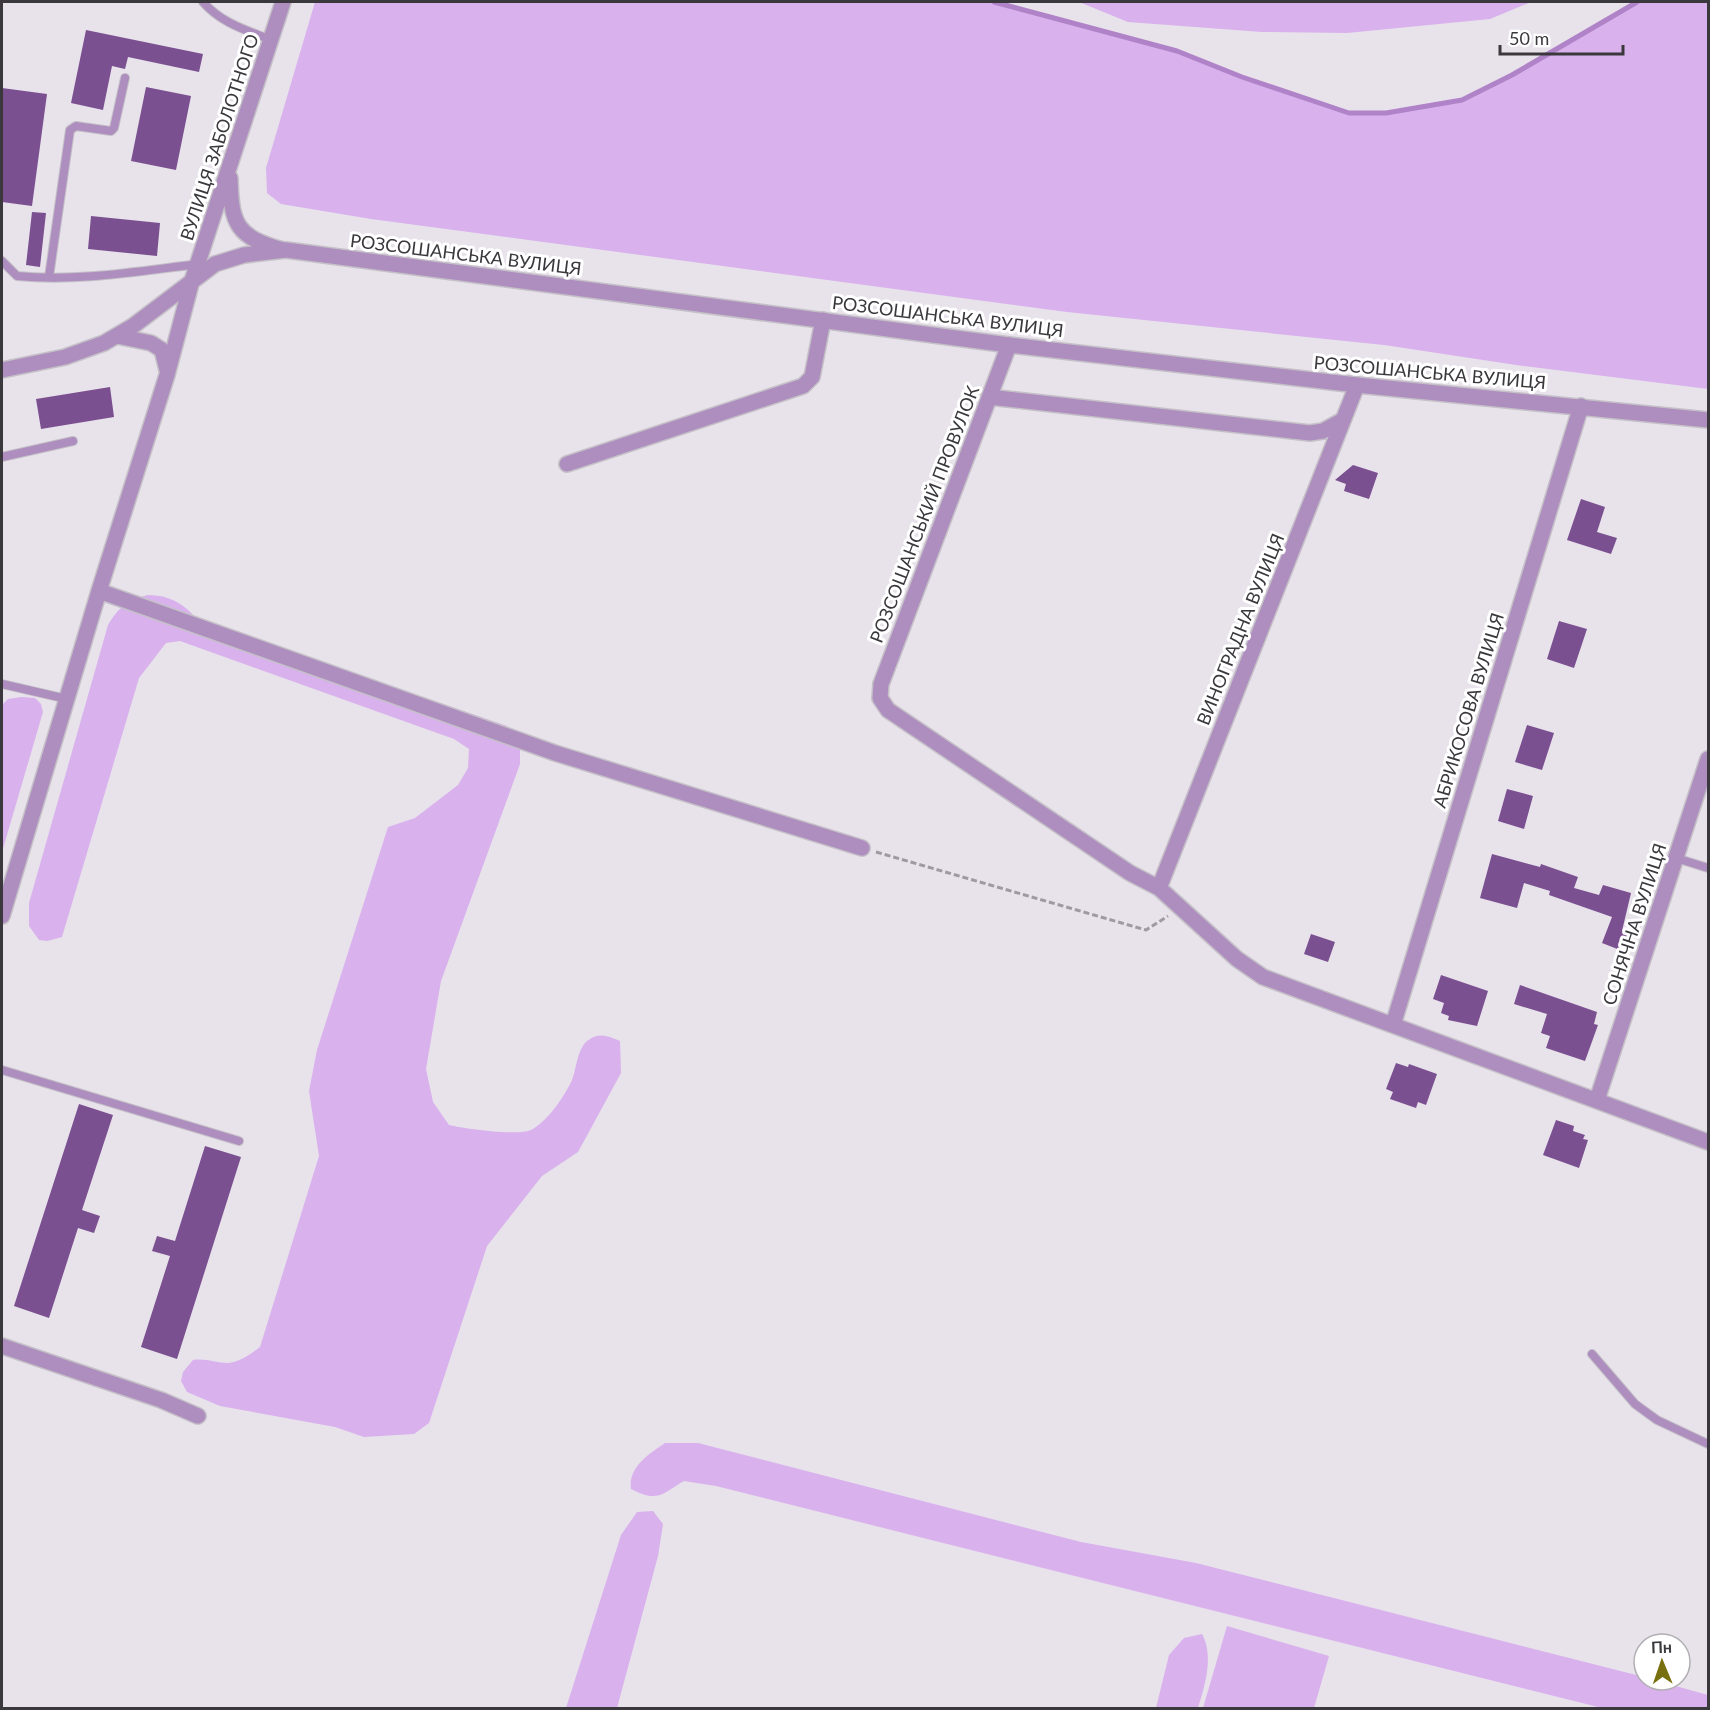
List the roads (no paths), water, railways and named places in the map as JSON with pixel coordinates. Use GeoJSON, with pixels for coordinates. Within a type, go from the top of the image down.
{"type":"FeatureCollection","features":[{"type":"Feature","properties":{"kind":"street","name":"ВУЛИЦЯ ЗАБОЛОТНОГО"},"geometry":{"type":"LineString","coordinates":[[2,916],[99,591],[167,375],[191,284],[283,2]]}},
{"type":"Feature","properties":{"kind":"street"},"geometry":{"type":"LineString","coordinates":[[230,165],[231,200],[241,230],[259,243],[286,250]]}},
{"type":"Feature","properties":{"kind":"street","name":"РОЗСОШАНСЬКА ВУЛИЦЯ"},"geometry":{"type":"LineString","coordinates":[[2,370],[65,357],[104,343],[191,284],[215,264],[254,253],[286,250],[1009,345],[1357,385],[1708,420]]}},
{"type":"Feature","properties":{"kind":"street"},"geometry":{"type":"LineString","coordinates":[[567,464],[803,386],[812,377],[823,320]]}},
{"type":"Feature","properties":{"kind":"street"},"geometry":{"type":"LineString","coordinates":[[117,336],[151,343],[162,350],[167,361],[167,375]]}},
{"type":"Feature","properties":{"kind":"street","name":"РОЗСОШАНСЬКИЙ ПРОВУЛОК"},"geometry":{"type":"LineString","coordinates":[[1009,345],[881,684],[880,698],[888,710],[1069,829],[1130,873],[1159,888]]}},
{"type":"Feature","properties":{"kind":"street","name":"ВИНОГРАДНА ВУЛИЦЯ"},"geometry":{"type":"LineString","coordinates":[[1159,888],[1357,385]]}},
{"type":"Feature","properties":{"kind":"street"},"geometry":{"type":"LineString","coordinates":[[989,397],[1310,433],[1323,431],[1343,420]]}},
{"type":"Feature","properties":{"kind":"street","name":"АБРИКОСОВА ВУЛИЦЯ"},"geometry":{"type":"LineString","coordinates":[[1393,1025],[1581,406]]}},
{"type":"Feature","properties":{"kind":"street"},"geometry":{"type":"LineString","coordinates":[[99,591],[555,753],[862,848]]}},
{"type":"Feature","properties":{"kind":"street","name":"СОНЯЧНА ВУЛИЦЯ"},"geometry":{"type":"LineString","coordinates":[[1597,1100],[1708,759]]}},
{"type":"Feature","properties":{"kind":"street"},"geometry":{"type":"LineString","coordinates":[[1159,888],[1237,959],[1263,977],[1708,1142]]}},
{"type":"Feature","properties":{"kind":"street"},"geometry":{"type":"LineString","coordinates":[[2,1346],[161,1400],[198,1416]]}},
{"type":"Feature","properties":{"kind":"lane"},"geometry":{"type":"LineString","coordinates":[[203,2],[212,12],[228,23],[270,40]]}},
{"type":"Feature","properties":{"kind":"lane"},"geometry":{"type":"LineString","coordinates":[[49,277],[70,130],[76,126],[111,131],[114,128],[125,78]]}},
{"type":"Feature","properties":{"kind":"lane"},"geometry":{"type":"LineString","coordinates":[[2,261],[17,276],[49,277],[100,276],[215,264]]}},
{"type":"Feature","properties":{"kind":"lane"},"geometry":{"type":"LineString","coordinates":[[2,457],[73,441]]}},
{"type":"Feature","properties":{"kind":"lane"},"geometry":{"type":"LineString","coordinates":[[2,684],[67,699]]}},
{"type":"Feature","properties":{"kind":"lane"},"geometry":{"type":"LineString","coordinates":[[1676,858],[1708,868]]}},
{"type":"Feature","properties":{"kind":"lane"},"geometry":{"type":"LineString","coordinates":[[2,1070],[239,1141]]}},
{"type":"Feature","properties":{"kind":"lane"},"geometry":{"type":"LineString","coordinates":[[1592,1354],[1635,1404],[1657,1420],[1708,1444]]}},
{"type":"Feature","properties":{"kind":"waterway"},"geometry":{"type":"LineString","coordinates":[[994,2],[1177,51],[1242,77],[1349,113],[1386,113],[1462,100],[1512,75],[1637,2]]}}]}
